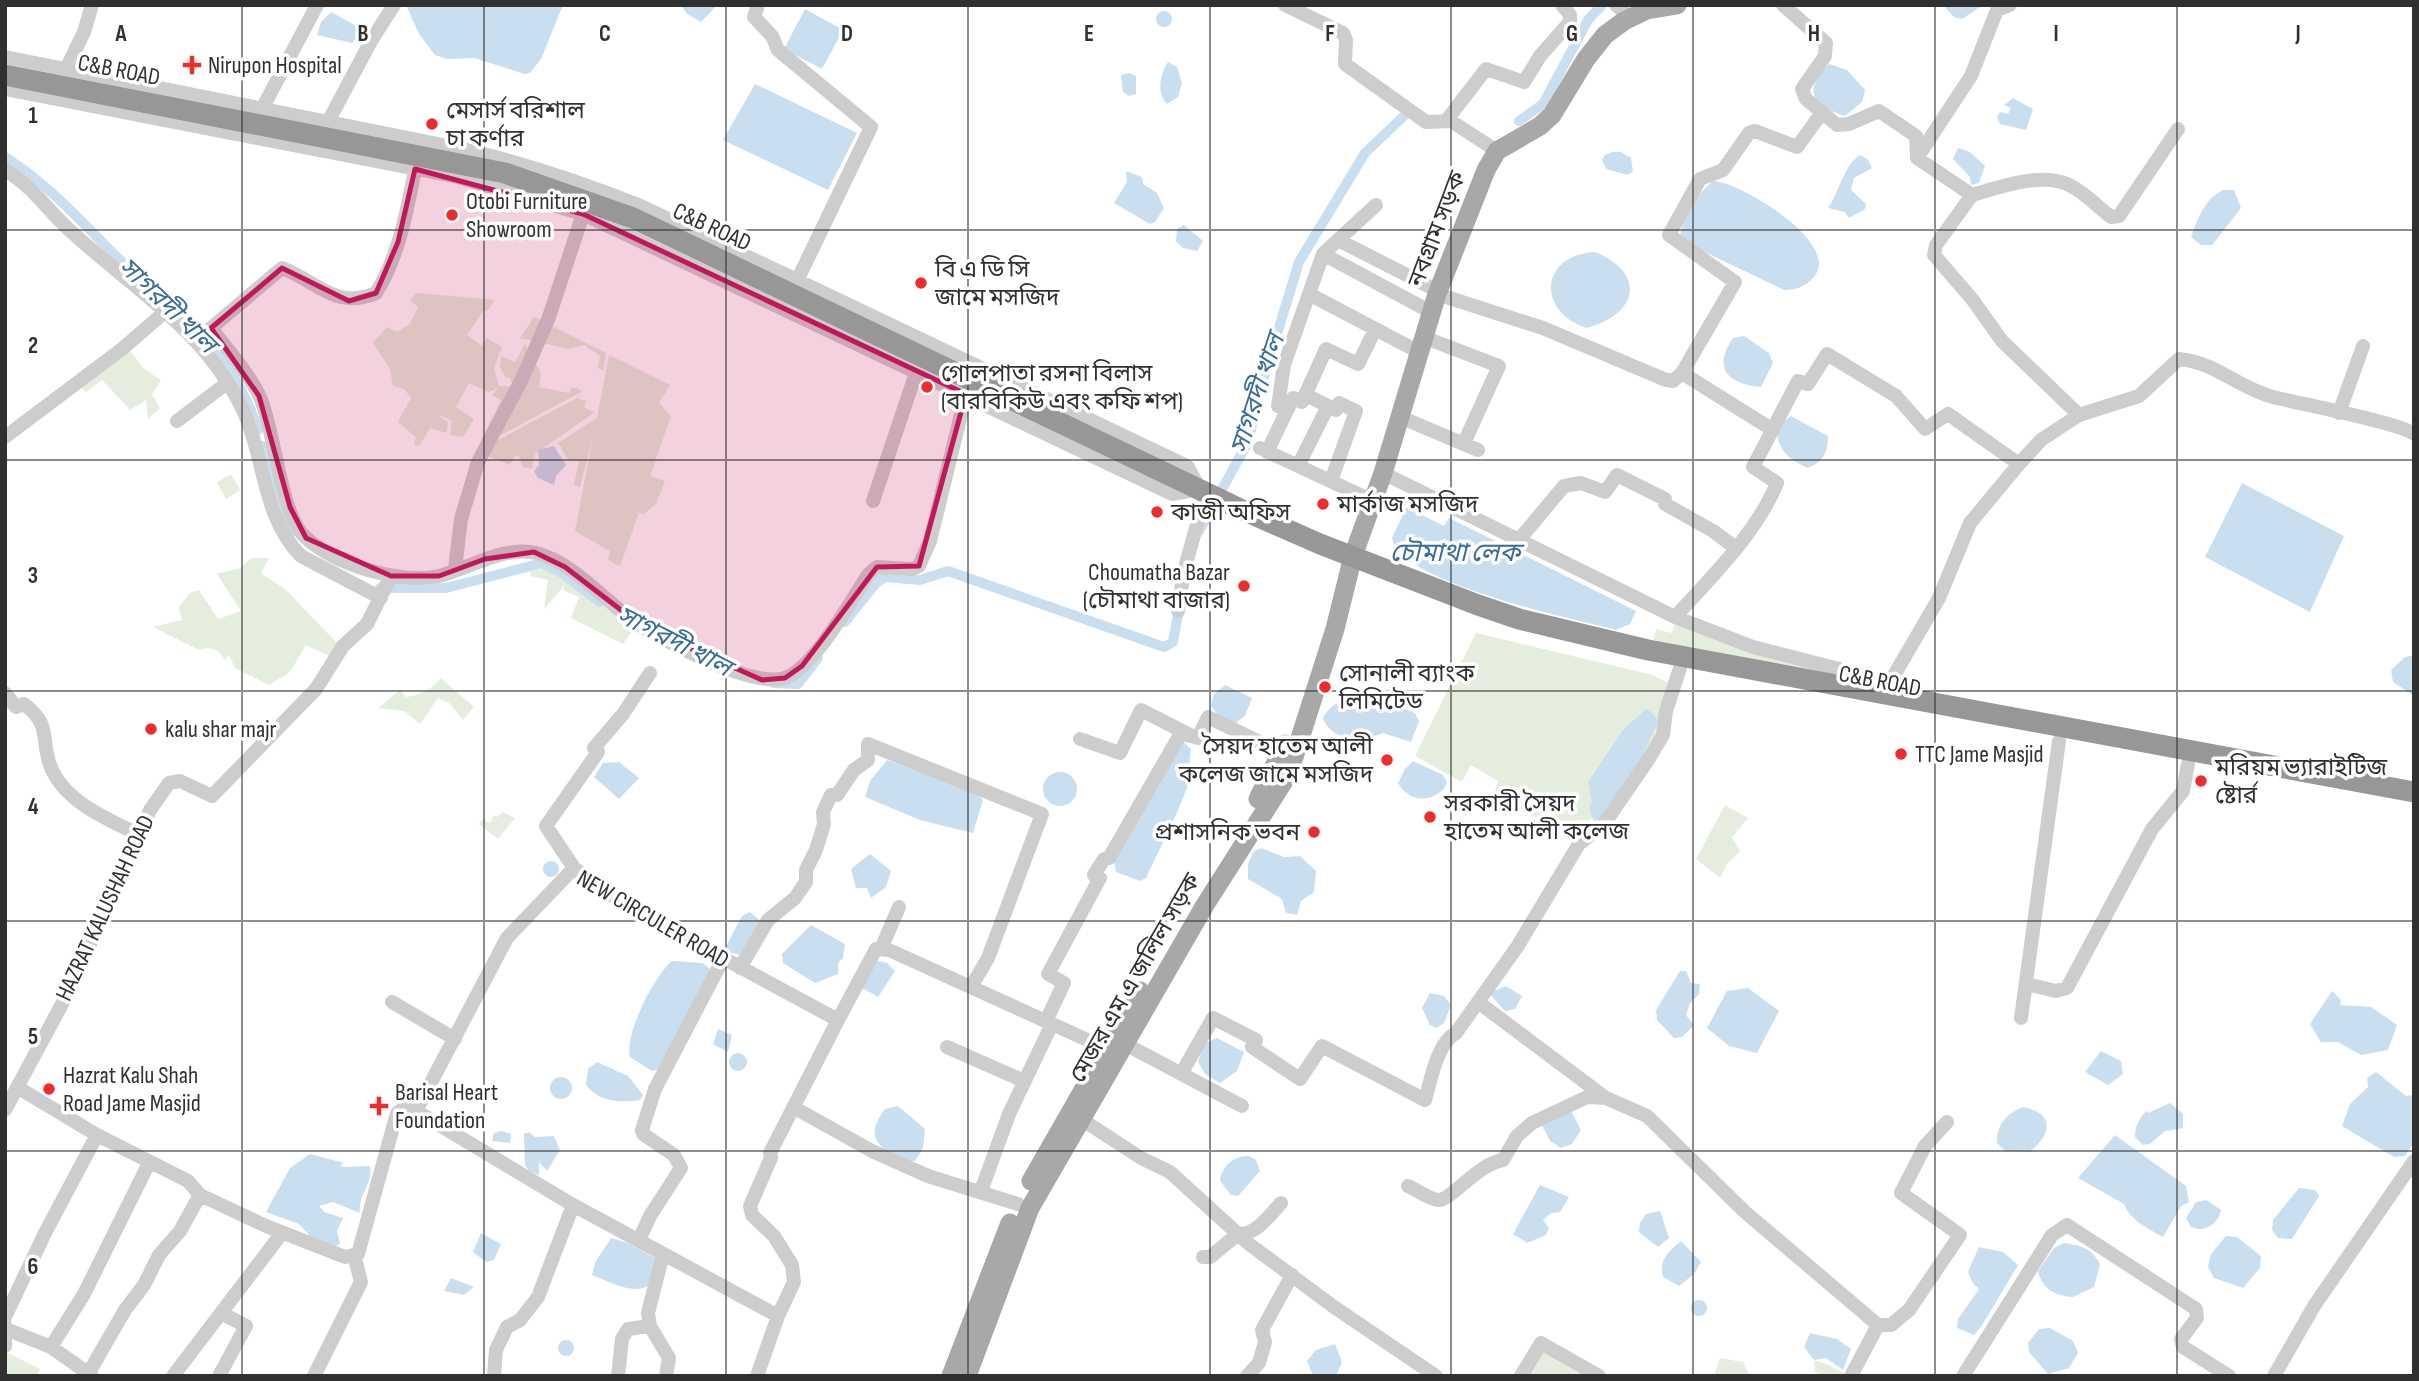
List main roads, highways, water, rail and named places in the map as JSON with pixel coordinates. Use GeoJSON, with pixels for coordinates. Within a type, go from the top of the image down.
{"type":"FeatureCollection","features":[{"type":"Feature","properties":{"kind":"highway","name":"C&B ROAD"},"geometry":{"type":"LineString","coordinates":[[5,75],[420,154],[505,173],[579,197],[633,218],[1238,508],[1353,556],[1519,619],[1648,650],[2414,792]]}},
{"type":"Feature","properties":{"kind":"highway","name":"C&B ROAD"},"geometry":{"type":"LineString","coordinates":[[1353,556],[1473,616],[1518,631],[1680,667],[2059,741],[2414,805]]}},
{"type":"Feature","properties":{"kind":"main road","name":"নবগ্রাম সড়ক"},"geometry":{"type":"LineString","coordinates":[[1353,556],[1383,473],[1435,299],[1475,194],[1497,151],[1540,126],[1552,115],[1586,59],[1624,12],[1677,5]]}},
{"type":"Feature","properties":{"kind":"main road","name":"মেজর এম এ জলিল সড়ক"},"geometry":{"type":"LineString","coordinates":[[951,1376],[1018,1204],[1075,1115],[1282,753],[1336,585],[1353,556]]}},
{"type":"Feature","properties":{"kind":"main road","name":"মেজর এম এ জলিল সড়ক"},"geometry":{"type":"LineString","coordinates":[[1115,1046],[1284,781],[1335,629],[1353,556]]}},
{"type":"Feature","properties":{"kind":"main road","name":"মেজর এম এ জলিল সড়ক"},"geometry":{"type":"LineString","coordinates":[[967,1376],[1030,1208],[1075,1115]]}},
{"type":"Feature","properties":{"kind":"water"},"geometry":{"type":"Polygon","coordinates":[[[406,5],[563,5],[541,59],[530,73],[525,74],[474,58],[447,59],[435,55],[419,34],[406,5]]]}},
{"type":"Feature","properties":{"kind":"water"},"geometry":{"type":"Polygon","coordinates":[[[681,5],[717,5],[701,22],[687,14],[681,5]]]}},
{"type":"Feature","properties":{"kind":"water"},"geometry":{"type":"Polygon","coordinates":[[[1943,5],[1983,5],[1962,19],[1954,17],[1943,5]]]}},
{"type":"Feature","properties":{"kind":"water"},"geometry":{"type":"Polygon","coordinates":[[[805,9],[843,30],[822,69],[784,49],[805,9]]]}},
{"type":"Feature","properties":{"kind":"water"},"geometry":{"type":"Polygon","coordinates":[[[1161,11],[1167,11],[1172,19],[1170,25],[1161,27],[1156,22],[1156,16],[1161,11]]]}},
{"type":"Feature","properties":{"kind":"water"},"geometry":{"type":"Polygon","coordinates":[[[331,12],[362,29],[352,43],[317,35],[321,22],[331,12]]]}},
{"type":"Feature","properties":{"kind":"water"},"geometry":{"type":"Polygon","coordinates":[[[1168,62],[1177,67],[1182,83],[1178,97],[1167,104],[1161,94],[1160,83],[1168,62]]]}},
{"type":"Feature","properties":{"kind":"water"},"geometry":{"type":"Polygon","coordinates":[[[1829,64],[1847,70],[1865,90],[1862,102],[1845,116],[1825,107],[1814,96],[1815,82],[1829,64]]]}},
{"type":"Feature","properties":{"kind":"water"},"geometry":{"type":"Polygon","coordinates":[[[1129,73],[1136,76],[1136,94],[1129,96],[1123,92],[1121,75],[1129,73]]]}},
{"type":"Feature","properties":{"kind":"water"},"geometry":{"type":"Polygon","coordinates":[[[755,84],[857,133],[828,190],[723,140],[755,84]]]}},
{"type":"Feature","properties":{"kind":"water"},"geometry":{"type":"Polygon","coordinates":[[[2013,98],[2033,109],[2026,130],[2000,124],[1997,117],[2000,112],[2008,114],[2011,108],[2004,105],[2013,98]]]}},
{"type":"Feature","properties":{"kind":"water"},"geometry":{"type":"Polygon","coordinates":[[[1958,148],[1970,152],[1985,166],[1979,183],[1971,185],[1970,177],[1953,159],[1958,148]]]}},
{"type":"Feature","properties":{"kind":"water"},"geometry":{"type":"Polygon","coordinates":[[[1612,152],[1621,152],[1631,158],[1633,171],[1628,175],[1606,169],[1602,160],[1612,152]]]}},
{"type":"Feature","properties":{"kind":"water"},"geometry":{"type":"Polygon","coordinates":[[[1861,155],[1868,160],[1872,168],[1854,178],[1851,190],[1866,204],[1865,209],[1849,218],[1845,212],[1828,208],[1851,164],[1861,155]]]}},
{"type":"Feature","properties":{"kind":"water"},"geometry":{"type":"Polygon","coordinates":[[[1126,171],[1142,177],[1143,184],[1157,193],[1164,208],[1155,222],[1150,224],[1114,203],[1127,182],[1126,171]]]}},
{"type":"Feature","properties":{"kind":"water"},"geometry":{"type":"Polygon","coordinates":[[[1713,181],[1726,184],[1765,203],[1802,233],[1815,249],[1819,264],[1810,281],[1800,287],[1784,290],[1684,242],[1680,237],[1687,214],[1696,199],[1713,181]]]}},
{"type":"Feature","properties":{"kind":"water"},"geometry":{"type":"Polygon","coordinates":[[[2223,190],[2234,190],[2241,208],[2212,245],[2201,245],[2191,237],[2196,223],[2206,204],[2223,190]]]}},
{"type":"Feature","properties":{"kind":"water"},"geometry":{"type":"Polygon","coordinates":[[[1184,225],[1203,241],[1197,251],[1183,248],[1176,241],[1177,229],[1184,225]]]}},
{"type":"Feature","properties":{"kind":"water"},"geometry":{"type":"Polygon","coordinates":[[[1595,252],[1623,271],[1629,282],[1630,293],[1616,314],[1586,328],[1570,320],[1559,309],[1552,297],[1551,285],[1555,273],[1563,263],[1577,255],[1595,252]]]}},
{"type":"Feature","properties":{"kind":"water"},"geometry":{"type":"Polygon","coordinates":[[[1744,336],[1769,353],[1773,363],[1761,387],[1732,378],[1724,366],[1724,358],[1733,338],[1744,336]]]}},
{"type":"Feature","properties":{"kind":"water"},"geometry":{"type":"Polygon","coordinates":[[[1791,416],[1828,436],[1824,456],[1808,468],[1787,455],[1778,440],[1777,433],[1783,422],[1791,416]]]}},
{"type":"Feature","properties":{"kind":"water"},"geometry":{"type":"Polygon","coordinates":[[[554,446],[566,465],[556,476],[554,485],[538,478],[534,471],[539,465],[538,450],[554,446]]]}},
{"type":"Feature","properties":{"kind":"water"},"geometry":{"type":"Polygon","coordinates":[[[2242,483],[2344,536],[2310,612],[2205,557],[2242,483]]]}},
{"type":"Feature","properties":{"kind":"water","name":"চৌমাথা লেক"},"geometry":{"type":"Polygon","coordinates":[[[1414,502],[1426,506],[1422,515],[1444,526],[1449,518],[1636,611],[1630,624],[1616,630],[1529,608],[1455,584],[1424,570],[1402,554],[1392,538],[1406,508],[1414,502]]]}},
{"type":"Feature","properties":{"kind":"water"},"geometry":{"type":"Polygon","coordinates":[[[2414,655],[2414,696],[2393,682],[2391,670],[2405,657],[2414,655]]]}},
{"type":"Feature","properties":{"kind":"water"},"geometry":{"type":"Polygon","coordinates":[[[1225,685],[1252,698],[1245,716],[1236,723],[1218,715],[1211,706],[1214,694],[1225,685]]]}},
{"type":"Feature","properties":{"kind":"water"},"geometry":{"type":"Polygon","coordinates":[[[1366,694],[1415,713],[1419,721],[1411,742],[1383,733],[1367,738],[1350,738],[1328,727],[1323,719],[1330,708],[1366,694]]]}},
{"type":"Feature","properties":{"kind":"water"},"geometry":{"type":"Polygon","coordinates":[[[1646,709],[1654,714],[1658,722],[1641,759],[1599,821],[1594,823],[1589,807],[1592,802],[1588,782],[1623,730],[1646,709]]]}},
{"type":"Feature","properties":{"kind":"water"},"geometry":{"type":"Polygon","coordinates":[[[1184,742],[1191,749],[1187,788],[1146,878],[1140,881],[1116,872],[1114,861],[1180,743],[1184,742]]]}},
{"type":"Feature","properties":{"kind":"water"},"geometry":{"type":"Polygon","coordinates":[[[887,760],[975,791],[983,800],[973,833],[920,820],[865,797],[870,781],[887,760]]]}},
{"type":"Feature","properties":{"kind":"water"},"geometry":{"type":"Polygon","coordinates":[[[1413,761],[1443,775],[1447,782],[1444,789],[1426,798],[1408,794],[1398,783],[1405,769],[1413,761]]]}},
{"type":"Feature","properties":{"kind":"water"},"geometry":{"type":"Polygon","coordinates":[[[619,762],[639,778],[619,799],[594,777],[603,763],[619,762]]]}},
{"type":"Feature","properties":{"kind":"water"},"geometry":{"type":"Polygon","coordinates":[[[1060,772],[1072,777],[1077,789],[1072,801],[1060,806],[1048,801],[1043,789],[1048,777],[1060,772]]]}},
{"type":"Feature","properties":{"kind":"water"},"geometry":{"type":"Polygon","coordinates":[[[1261,848],[1284,857],[1300,856],[1316,871],[1314,892],[1301,901],[1297,915],[1286,913],[1282,899],[1248,879],[1248,864],[1254,851],[1261,848]]]}},
{"type":"Feature","properties":{"kind":"water"},"geometry":{"type":"Polygon","coordinates":[[[870,854],[891,871],[886,887],[871,898],[867,888],[856,888],[851,869],[870,854]]]}},
{"type":"Feature","properties":{"kind":"water"},"geometry":{"type":"Polygon","coordinates":[[[548,861],[554,861],[559,869],[557,875],[548,877],[543,872],[543,866],[548,861]]]}},
{"type":"Feature","properties":{"kind":"water"},"geometry":{"type":"Polygon","coordinates":[[[750,912],[763,923],[744,956],[733,953],[729,957],[724,950],[742,916],[750,912]]]}},
{"type":"Feature","properties":{"kind":"water"},"geometry":{"type":"Polygon","coordinates":[[[811,925],[845,944],[843,958],[838,963],[838,974],[815,983],[783,963],[782,954],[811,925]]]}},
{"type":"Feature","properties":{"kind":"water"},"geometry":{"type":"Polygon","coordinates":[[[874,960],[887,963],[895,971],[878,997],[860,987],[874,960]]]}},
{"type":"Feature","properties":{"kind":"water"},"geometry":{"type":"Polygon","coordinates":[[[672,961],[703,963],[711,970],[659,1069],[652,1071],[630,1057],[629,1047],[636,1021],[649,992],[672,961]]]}},
{"type":"Feature","properties":{"kind":"water"},"geometry":{"type":"Polygon","coordinates":[[[1680,971],[1686,971],[1691,983],[1700,984],[1699,994],[1690,1003],[1686,1015],[1694,1025],[1682,1037],[1674,1038],[1657,1020],[1656,1010],[1680,971]]]}},
{"type":"Feature","properties":{"kind":"water"},"geometry":{"type":"Polygon","coordinates":[[[1506,986],[1522,996],[1515,1009],[1505,1011],[1489,993],[1506,986]]]}},
{"type":"Feature","properties":{"kind":"water"},"geometry":{"type":"Polygon","coordinates":[[[1748,988],[1779,1011],[1757,1053],[1729,1046],[1707,1028],[1727,991],[1748,988]]]}},
{"type":"Feature","properties":{"kind":"water"},"geometry":{"type":"Polygon","coordinates":[[[2332,991],[2341,1000],[2340,1005],[2371,1007],[2397,1025],[2388,1050],[2361,1055],[2338,1042],[2321,1042],[2310,1024],[2332,991]]]}},
{"type":"Feature","properties":{"kind":"water"},"geometry":{"type":"Polygon","coordinates":[[[1430,993],[1444,996],[1451,1005],[1444,1023],[1436,1028],[1430,1025],[1422,1008],[1430,993]]]}},
{"type":"Feature","properties":{"kind":"water"},"geometry":{"type":"Polygon","coordinates":[[[718,1029],[732,1035],[728,1052],[713,1044],[718,1029]]]}},
{"type":"Feature","properties":{"kind":"water"},"geometry":{"type":"Polygon","coordinates":[[[1217,1038],[1244,1052],[1237,1071],[1220,1083],[1205,1074],[1198,1062],[1204,1044],[1217,1038]]]}},
{"type":"Feature","properties":{"kind":"water"},"geometry":{"type":"Polygon","coordinates":[[[2101,1051],[2121,1061],[2123,1074],[2108,1085],[2085,1072],[2101,1051]]]}},
{"type":"Feature","properties":{"kind":"water"},"geometry":{"type":"Polygon","coordinates":[[[734,1053],[742,1053],[747,1062],[745,1069],[734,1071],[729,1066],[729,1058],[734,1053]]]}},
{"type":"Feature","properties":{"kind":"water"},"geometry":{"type":"Polygon","coordinates":[[[597,1062],[628,1076],[643,1095],[640,1100],[610,1100],[591,1091],[586,1085],[588,1069],[597,1062]]]}},
{"type":"Feature","properties":{"kind":"water"},"geometry":{"type":"Polygon","coordinates":[[[2376,1072],[2406,1096],[2414,1095],[2414,1142],[2405,1156],[2394,1157],[2342,1126],[2350,1104],[2368,1087],[2367,1078],[2376,1072]]]}},
{"type":"Feature","properties":{"kind":"water"},"geometry":{"type":"Polygon","coordinates":[[[561,1077],[569,1080],[572,1088],[569,1096],[561,1099],[553,1096],[550,1088],[553,1080],[561,1077]]]}},
{"type":"Feature","properties":{"kind":"water"},"geometry":{"type":"Polygon","coordinates":[[[2170,1103],[2183,1114],[2183,1128],[2165,1131],[2150,1144],[2143,1145],[2135,1137],[2139,1120],[2146,1111],[2148,1113],[2170,1103]]]}},
{"type":"Feature","properties":{"kind":"water"},"geometry":{"type":"Polygon","coordinates":[[[898,1106],[925,1129],[923,1148],[915,1161],[904,1159],[885,1149],[876,1140],[875,1129],[885,1109],[898,1106]]]}},
{"type":"Feature","properties":{"kind":"water"},"geometry":{"type":"Polygon","coordinates":[[[2023,1107],[2041,1114],[2047,1125],[2046,1131],[2030,1152],[2005,1151],[1997,1143],[1998,1131],[2007,1116],[2023,1107]]]}},
{"type":"Feature","properties":{"kind":"water"},"geometry":{"type":"Polygon","coordinates":[[[1571,1111],[1581,1130],[1572,1144],[1561,1148],[1550,1141],[1541,1123],[1571,1111]]]}},
{"type":"Feature","properties":{"kind":"water"},"geometry":{"type":"Polygon","coordinates":[[[501,1131],[511,1134],[510,1143],[492,1141],[494,1133],[501,1131]]]}},
{"type":"Feature","properties":{"kind":"water"},"geometry":{"type":"Polygon","coordinates":[[[529,1132],[535,1137],[554,1136],[560,1150],[547,1171],[539,1162],[539,1175],[529,1171],[525,1165],[524,1134],[529,1132]]]}},
{"type":"Feature","properties":{"kind":"water"},"geometry":{"type":"Polygon","coordinates":[[[2115,1135],[2186,1186],[2189,1202],[2181,1206],[2163,1237],[2135,1219],[2124,1204],[2078,1178],[2115,1135]]]}},
{"type":"Feature","properties":{"kind":"water"},"geometry":{"type":"Polygon","coordinates":[[[310,1154],[344,1163],[340,1165],[343,1167],[370,1166],[370,1178],[361,1201],[360,1213],[333,1202],[319,1206],[324,1212],[343,1218],[337,1231],[340,1244],[336,1246],[311,1237],[299,1224],[266,1212],[290,1168],[310,1154]]]}},
{"type":"Feature","properties":{"kind":"water"},"geometry":{"type":"Polygon","coordinates":[[[1249,1156],[1256,1160],[1260,1171],[1238,1196],[1231,1195],[1220,1181],[1223,1171],[1233,1160],[1249,1156]]]}},
{"type":"Feature","properties":{"kind":"water"},"geometry":{"type":"Polygon","coordinates":[[[1540,1185],[1569,1197],[1560,1212],[1551,1213],[1543,1220],[1549,1228],[1546,1235],[1527,1243],[1513,1234],[1540,1185]]]}},
{"type":"Feature","properties":{"kind":"water"},"geometry":{"type":"Polygon","coordinates":[[[2299,1188],[2315,1190],[2319,1196],[2292,1239],[2278,1238],[2272,1230],[2273,1220],[2299,1188]]]}},
{"type":"Feature","properties":{"kind":"water"},"geometry":{"type":"Polygon","coordinates":[[[2206,1200],[2221,1210],[2217,1219],[2206,1228],[2191,1227],[2186,1218],[2196,1202],[2206,1200]]]}},
{"type":"Feature","properties":{"kind":"water"},"geometry":{"type":"Polygon","coordinates":[[[1660,1211],[1669,1238],[1658,1247],[1639,1232],[1640,1223],[1646,1214],[1660,1211]]]}},
{"type":"Feature","properties":{"kind":"water"},"geometry":{"type":"Polygon","coordinates":[[[481,1233],[501,1244],[494,1260],[486,1262],[473,1252],[481,1233]]]}},
{"type":"Feature","properties":{"kind":"water"},"geometry":{"type":"Polygon","coordinates":[[[2226,1236],[2237,1237],[2261,1256],[2260,1268],[2243,1288],[2214,1278],[2208,1267],[2211,1254],[2226,1236]]]}},
{"type":"Feature","properties":{"kind":"water"},"geometry":{"type":"Polygon","coordinates":[[[611,1238],[628,1243],[655,1258],[648,1286],[627,1288],[592,1275],[595,1263],[611,1238]]]}},
{"type":"Feature","properties":{"kind":"water"},"geometry":{"type":"Polygon","coordinates":[[[1681,1241],[1701,1262],[1694,1274],[1679,1286],[1663,1277],[1662,1265],[1669,1252],[1681,1241]]]}},
{"type":"Feature","properties":{"kind":"water"},"geometry":{"type":"Polygon","coordinates":[[[2064,1243],[2086,1249],[2094,1254],[2100,1264],[2094,1287],[2073,1297],[2050,1290],[2043,1283],[2038,1271],[2054,1248],[2064,1243]]]}},
{"type":"Feature","properties":{"kind":"water"},"geometry":{"type":"Polygon","coordinates":[[[1979,1247],[2003,1252],[2018,1265],[1974,1335],[1957,1328],[1958,1319],[1979,1289],[1968,1272],[1979,1247]]]}},
{"type":"Feature","properties":{"kind":"water"},"geometry":{"type":"Polygon","coordinates":[[[451,1278],[474,1287],[464,1295],[444,1291],[451,1278]]]}},
{"type":"Feature","properties":{"kind":"water"},"geometry":{"type":"Polygon","coordinates":[[[1699,1300],[1705,1302],[1705,1314],[1699,1316],[1693,1314],[1691,1308],[1693,1302],[1699,1300]]]}},
{"type":"Feature","properties":{"kind":"water"},"geometry":{"type":"Polygon","coordinates":[[[2050,1328],[2073,1341],[2078,1353],[2069,1368],[2048,1374],[2029,1352],[2028,1343],[2039,1329],[2050,1328]]]}},
{"type":"Feature","properties":{"kind":"water"},"geometry":{"type":"Polygon","coordinates":[[[1810,1333],[1837,1339],[1851,1349],[1843,1370],[1826,1358],[1814,1360],[1804,1347],[1810,1333]]]}},
{"type":"Feature","properties":{"kind":"water"},"geometry":{"type":"Polygon","coordinates":[[[563,1340],[569,1340],[574,1348],[572,1354],[563,1356],[558,1351],[558,1345],[563,1340]]]}},
{"type":"Feature","properties":{"kind":"water"},"geometry":{"type":"Polygon","coordinates":[[[1335,1344],[1342,1362],[1336,1376],[1313,1376],[1307,1361],[1316,1350],[1335,1344]]]}},
{"type":"Feature","properties":{"kind":"waterway"},"geometry":{"type":"LineString","coordinates":[[1519,121],[1543,104],[1588,20],[1602,5]]}},
{"type":"Feature","properties":{"kind":"waterway","name":"সাগরদী খাল"},"geometry":{"type":"LineString","coordinates":[[1199,531],[1248,442],[1262,383],[1299,262],[1365,153],[1408,112]]}},
{"type":"Feature","properties":{"kind":"waterway","name":"সাগরদী খাল"},"geometry":{"type":"LineString","coordinates":[[5,157],[52,193],[128,268],[195,326],[218,353],[237,382],[258,430]]}},
{"type":"Feature","properties":{"kind":"waterway","name":"সাগরদী খাল"},"geometry":{"type":"LineString","coordinates":[[262,446],[290,534]]}},
{"type":"Feature","properties":{"kind":"waterway","name":"সাগরদী খাল"},"geometry":{"type":"LineString","coordinates":[[380,588],[446,588],[542,563],[562,573],[600,602]]}},
{"type":"Feature","properties":{"kind":"waterway","name":"সাগরদী খাল"},"geometry":{"type":"LineString","coordinates":[[845,622],[876,583],[885,577],[920,580],[948,571],[1164,647],[1173,642],[1180,604]]}},
{"type":"Feature","properties":{"kind":"waterway","name":"সাগরদী খাল"},"geometry":{"type":"LineString","coordinates":[[774,683],[798,684],[818,658]]}},
{"type":"Feature","properties":{"kind":"place","name":"Nirupon Hospital"},"geometry":{"type":"Point","coordinates":[192,65]}},
{"type":"Feature","properties":{"kind":"place","name":"মেসার্স বরিশাল চা কর্ণার"},"geometry":{"type":"Point","coordinates":[432,124]}},
{"type":"Feature","properties":{"kind":"place","name":"Otobi Furniture Showroom"},"geometry":{"type":"Point","coordinates":[452,215]}},
{"type":"Feature","properties":{"kind":"place","name":"বি এ ডি সি জামে মসজিদ"},"geometry":{"type":"Point","coordinates":[921,283]}},
{"type":"Feature","properties":{"kind":"place","name":"গোলপাতা রসনা বিলাস (বারবিকিউ এবং কফি শপ)"},"geometry":{"type":"Point","coordinates":[927,387]}},
{"type":"Feature","properties":{"kind":"place","name":"মার্কাজ মসজিদ"},"geometry":{"type":"Point","coordinates":[1323,504]}},
{"type":"Feature","properties":{"kind":"place","name":"কাজী অফিস"},"geometry":{"type":"Point","coordinates":[1157,512]}},
{"type":"Feature","properties":{"kind":"place","name":"Choumatha Bazar (চৌমাথা বাজার)"},"geometry":{"type":"Point","coordinates":[1244,586]}},
{"type":"Feature","properties":{"kind":"place","name":"সোনালী ব্যাংক লিমিটেড"},"geometry":{"type":"Point","coordinates":[1325,687]}},
{"type":"Feature","properties":{"kind":"place","name":"kalu shar majr"},"geometry":{"type":"Point","coordinates":[151,729]}},
{"type":"Feature","properties":{"kind":"place","name":"TTC Jame Masjid"},"geometry":{"type":"Point","coordinates":[1901,754]}},
{"type":"Feature","properties":{"kind":"place","name":"সৈয়দ হাতেম আলী কলেজ জামে মসজিদ"},"geometry":{"type":"Point","coordinates":[1387,760]}},
{"type":"Feature","properties":{"kind":"place","name":"মরিয়ম ভ্যারাইটিজ ষ্টোর্র"},"geometry":{"type":"Point","coordinates":[2201,781]}},
{"type":"Feature","properties":{"kind":"place","name":"সরকারী সৈয়দ হাতেম আলী কলেজ"},"geometry":{"type":"Point","coordinates":[1430,817]}},
{"type":"Feature","properties":{"kind":"place","name":"প্রশাসনিক ভবন"},"geometry":{"type":"Point","coordinates":[1314,832]}},
{"type":"Feature","properties":{"kind":"place","name":"Hazrat Kalu Shah Road Jame Masjid"},"geometry":{"type":"Point","coordinates":[49,1089]}},
{"type":"Feature","properties":{"kind":"place","name":"Barisal Heart Foundation"},"geometry":{"type":"Point","coordinates":[379,1106]}}]}
